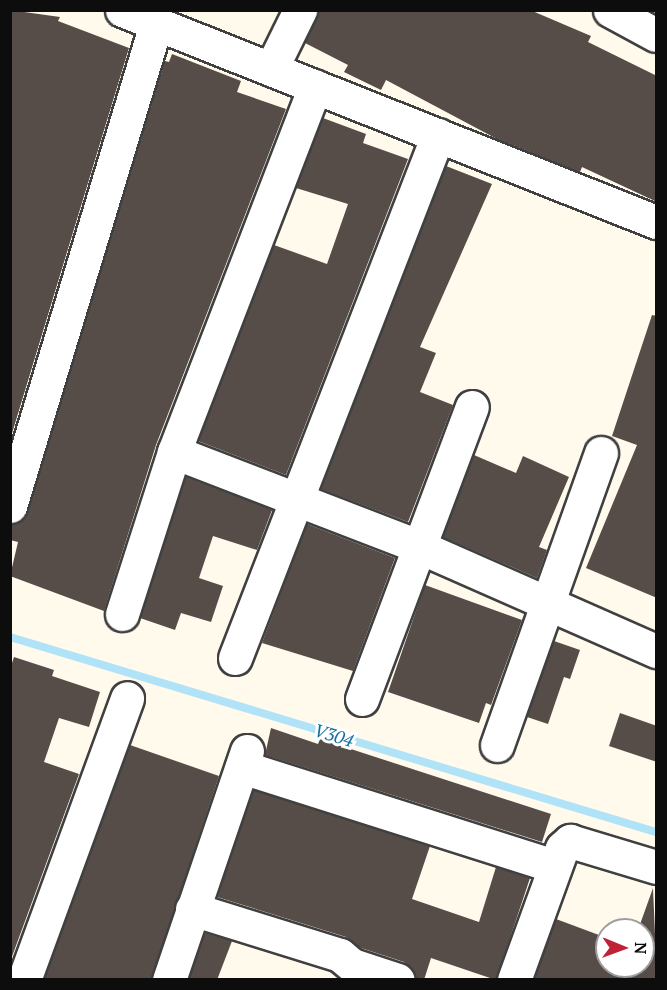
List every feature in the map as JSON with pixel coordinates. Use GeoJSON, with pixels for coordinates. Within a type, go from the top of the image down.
{"type":"FeatureCollection","features":[{"type":"Feature","properties":{"kind":"street"},"geometry":{"type":"LineString","coordinates":[[122,10],[657,222]]}},
{"type":"Feature","properties":{"kind":"street"},"geometry":{"type":"LineString","coordinates":[[271,69],[300,10]]}},
{"type":"Feature","properties":{"kind":"street"},"geometry":{"type":"LineString","coordinates":[[610,10],[657,35]]}},
{"type":"Feature","properties":{"kind":"street"},"geometry":{"type":"LineString","coordinates":[[10,506],[156,24]]}},
{"type":"Feature","properties":{"kind":"street"},"geometry":{"type":"LineString","coordinates":[[122,614],[174,452],[315,86]]}},
{"type":"Feature","properties":{"kind":"street"},"geometry":{"type":"LineString","coordinates":[[235,658],[293,499],[438,135]]}},
{"type":"Feature","properties":{"kind":"street"},"geometry":{"type":"LineString","coordinates":[[362,699],[472,407]]}},
{"type":"Feature","properties":{"kind":"street"},"geometry":{"type":"LineString","coordinates":[[174,452],[420,547],[549,606],[654,641]]}},
{"type":"Feature","properties":{"kind":"street"},"geometry":{"type":"LineString","coordinates":[[497,745],[549,606],[601,453]]}},
{"type":"Feature","properties":{"kind":"street"},"geometry":{"type":"LineString","coordinates":[[24,980],[127,698]]}},
{"type":"Feature","properties":{"kind":"street"},"geometry":{"type":"LineString","coordinates":[[169,980],[245,759],[555,866]]}},
{"type":"Feature","properties":{"kind":"street"},"geometry":{"type":"LineString","coordinates":[[514,980],[555,866],[570,841],[657,867]]}},
{"type":"Feature","properties":{"kind":"street"},"geometry":{"type":"LineString","coordinates":[[192,909],[340,956],[351,972],[398,980]]}},
{"type":"Feature","properties":{"kind":"building"},"geometry":{"type":"Polygon","coordinates":[[[10,10],[60,17],[58,21],[129,48],[10,440],[10,10]]]}},
{"type":"Feature","properties":{"kind":"building"},"geometry":{"type":"Polygon","coordinates":[[[320,10],[530,10],[591,36],[588,42],[657,76],[657,202],[582,167],[580,172],[497,139],[386,80],[381,90],[344,72],[348,65],[305,43],[320,10]]]}},
{"type":"Feature","properties":{"kind":"building"},"geometry":{"type":"Polygon","coordinates":[[[172,54],[241,81],[237,92],[286,109],[156,445],[104,611],[10,576],[18,542],[10,540],[10,524],[22,520],[28,511],[165,61],[169,62],[172,54]]]}},
{"type":"Feature","properties":{"kind":"building"},"geometry":{"type":"Polygon","coordinates":[[[323,118],[366,134],[363,143],[408,159],[286,475],[198,441],[274,245],[327,264],[348,204],[296,188],[323,118]]]}},
{"type":"Feature","properties":{"kind":"building"},"geometry":{"type":"Polygon","coordinates":[[[446,166],[492,184],[420,347],[436,353],[420,392],[453,405],[408,522],[321,489],[446,166]]]}},
{"type":"Feature","properties":{"kind":"building"},"geometry":{"type":"Polygon","coordinates":[[[652,315],[657,316],[657,598],[586,568],[637,445],[612,436],[652,315]]]}},
{"type":"Feature","properties":{"kind":"building"},"geometry":{"type":"Polygon","coordinates":[[[474,455],[516,473],[523,456],[569,477],[539,547],[547,550],[537,578],[443,537],[474,455]]]}},
{"type":"Feature","properties":{"kind":"building"},"geometry":{"type":"Polygon","coordinates":[[[186,477],[272,510],[257,550],[213,536],[199,578],[223,586],[211,622],[181,613],[175,630],[140,618],[186,477]]]}},
{"type":"Feature","properties":{"kind":"building"},"geometry":{"type":"Polygon","coordinates":[[[307,524],[395,558],[353,671],[262,643],[307,524]]]}},
{"type":"Feature","properties":{"kind":"building"},"geometry":{"type":"Polygon","coordinates":[[[425,585],[522,620],[491,705],[486,703],[479,723],[388,692],[425,585]]]}},
{"type":"Feature","properties":{"kind":"building"},"geometry":{"type":"Polygon","coordinates":[[[554,641],[580,650],[570,679],[564,677],[548,724],[527,717],[554,641]]]}},
{"type":"Feature","properties":{"kind":"building"},"geometry":{"type":"Polygon","coordinates":[[[14,657],[54,670],[52,676],[100,692],[89,727],[59,718],[44,762],[79,774],[10,962],[10,669],[14,657]]]}},
{"type":"Feature","properties":{"kind":"building"},"geometry":{"type":"Polygon","coordinates":[[[620,713],[657,726],[657,762],[609,746],[620,713]]]}},
{"type":"Feature","properties":{"kind":"building"},"geometry":{"type":"Polygon","coordinates":[[[271,728],[318,744],[320,739],[551,814],[542,842],[265,755],[271,728]]]}},
{"type":"Feature","properties":{"kind":"building"},"geometry":{"type":"Polygon","coordinates":[[[130,745],[219,776],[151,980],[44,980],[130,745]]]}},
{"type":"Feature","properties":{"kind":"building"},"geometry":{"type":"Polygon","coordinates":[[[253,790],[430,846],[412,899],[479,922],[496,867],[530,878],[496,980],[431,958],[424,980],[417,980],[404,962],[361,948],[346,937],[217,897],[253,790]]]}},
{"type":"Feature","properties":{"kind":"building"},"geometry":{"type":"Polygon","coordinates":[[[653,888],[654,918],[642,918],[653,888]]]}},
{"type":"Feature","properties":{"kind":"building"},"geometry":{"type":"Polygon","coordinates":[[[556,919],[595,934],[595,978],[655,978],[655,934],[657,980],[534,980],[556,919]]]}},
{"type":"Feature","properties":{"kind":"building"},"geometry":{"type":"Polygon","coordinates":[[[205,933],[232,941],[217,980],[189,980],[205,933]]]}},
{"type":"Feature","properties":{"kind":"waterway","name":"V304"},"geometry":{"type":"LineString","coordinates":[[10,637],[656,832]]}}]}
